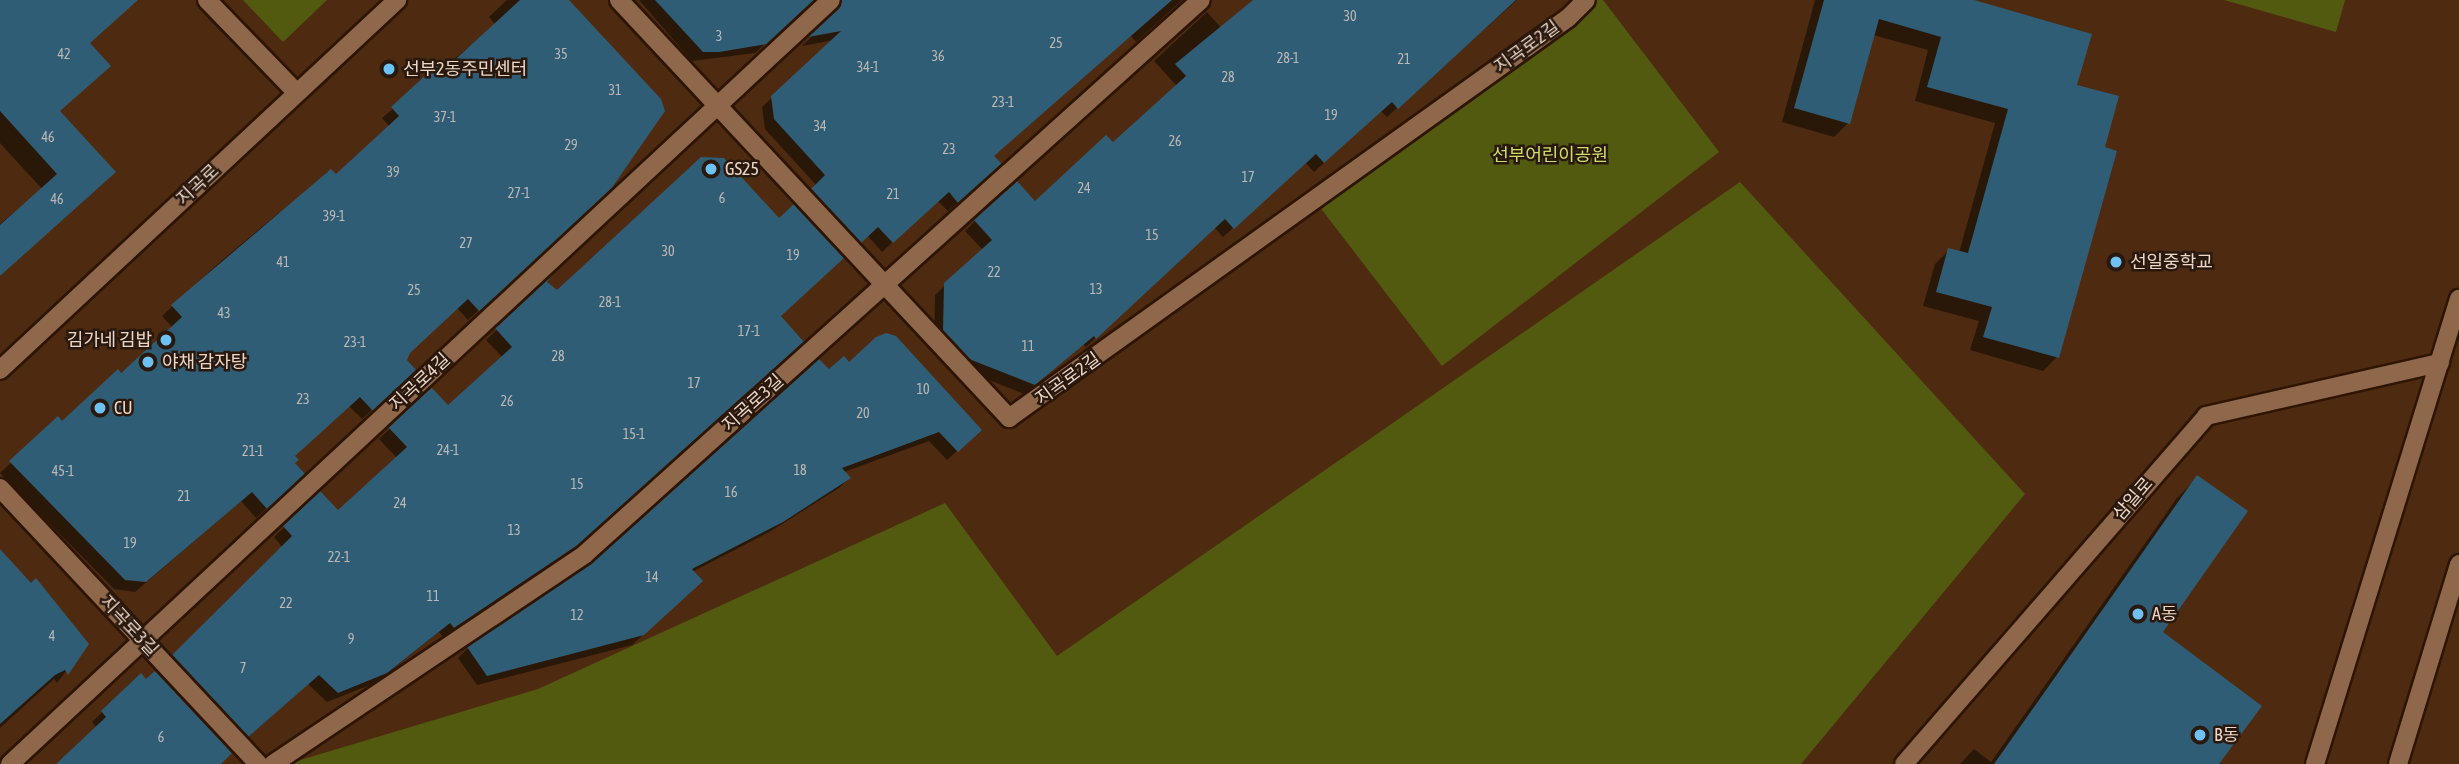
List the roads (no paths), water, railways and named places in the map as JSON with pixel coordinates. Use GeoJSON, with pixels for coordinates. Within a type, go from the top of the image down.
{"type":"FeatureCollection","features":[{"type":"Feature","properties":{"kind":"street"},"geometry":{"type":"LineString","coordinates":[[208,0],[297,93]]}},
{"type":"Feature","properties":{"kind":"street","name":"지곡로"},"geometry":{"type":"LineString","coordinates":[[0,370],[397,0]]}},
{"type":"Feature","properties":{"kind":"street","name":"지곡로2길"},"geometry":{"type":"LineString","coordinates":[[619,0],[1009,418],[1557,26],[1586,0]]}},
{"type":"Feature","properties":{"kind":"street","name":"지곡로4길"},"geometry":{"type":"LineString","coordinates":[[10,764],[831,0]]}},
{"type":"Feature","properties":{"kind":"street","name":"지곡로3길"},"geometry":{"type":"LineString","coordinates":[[273,764],[585,555],[1201,0]]}},
{"type":"Feature","properties":{"kind":"street"},"geometry":{"type":"LineString","coordinates":[[2315,764],[2459,299]]}},
{"type":"Feature","properties":{"kind":"street","name":"삼일로"},"geometry":{"type":"LineString","coordinates":[[1904,764],[2206,416],[2440,363]]}},
{"type":"Feature","properties":{"kind":"street","name":"지곡로3길"},"geometry":{"type":"LineString","coordinates":[[0,488],[258,764]]}},
{"type":"Feature","properties":{"kind":"street"},"geometry":{"type":"LineString","coordinates":[[2398,764],[2459,564]]}},
{"type":"Feature","properties":{"kind":"place","name":"선부2동주민센터"},"geometry":{"type":"Point","coordinates":[389,69]}},
{"type":"Feature","properties":{"kind":"place","name":"GS25"},"geometry":{"type":"Point","coordinates":[711,169]}},
{"type":"Feature","properties":{"kind":"place","name":"선일중학교"},"geometry":{"type":"Point","coordinates":[2116,262]}},
{"type":"Feature","properties":{"kind":"place","name":"김가네 김밥"},"geometry":{"type":"Point","coordinates":[166,340]}},
{"type":"Feature","properties":{"kind":"place","name":"야채 감자탕"},"geometry":{"type":"Point","coordinates":[148,362]}},
{"type":"Feature","properties":{"kind":"place","name":"CU"},"geometry":{"type":"Point","coordinates":[100,408]}},
{"type":"Feature","properties":{"kind":"place","name":"A동"},"geometry":{"type":"Point","coordinates":[2138,614]}},
{"type":"Feature","properties":{"kind":"place","name":"B동"},"geometry":{"type":"Point","coordinates":[2200,735]}},
{"type":"Feature","properties":{"kind":"park label","name":"선부어린이공원"},"geometry":{"type":"Point","coordinates":[1550,155]}}]}
